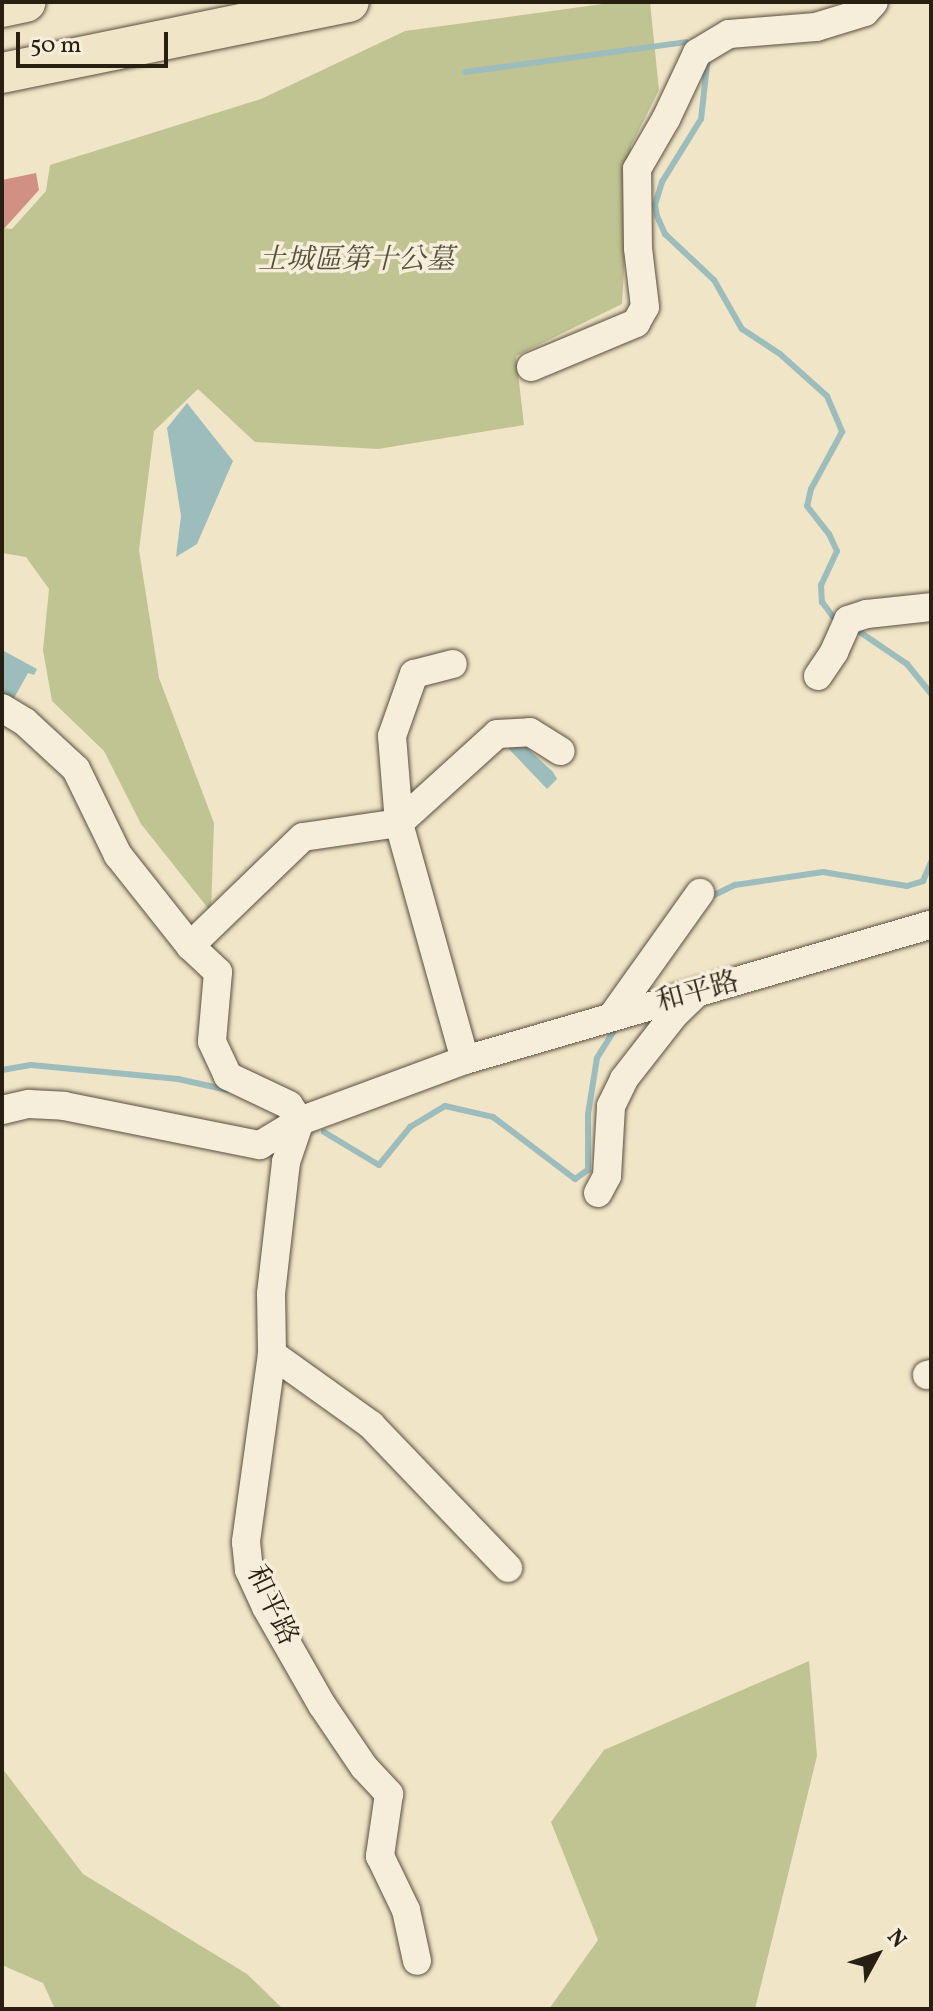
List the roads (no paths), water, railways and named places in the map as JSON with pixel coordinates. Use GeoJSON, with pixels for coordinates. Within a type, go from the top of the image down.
{"type":"FeatureCollection","features":[{"type":"Feature","properties":{"kind":"highway"},"geometry":{"type":"LineString","coordinates":[[2,7],[25,2]]}},
{"type":"Feature","properties":{"kind":"highway"},"geometry":{"type":"LineString","coordinates":[[2,73],[349,2]]}},
{"type":"Feature","properties":{"kind":"street"},"geometry":{"type":"LineString","coordinates":[[531,367],[636,323],[645,307],[638,248],[637,169],[666,119],[697,53],[729,34],[816,27],[865,12],[874,2]]}},
{"type":"Feature","properties":{"kind":"street"},"geometry":{"type":"LineString","coordinates":[[818,676],[834,652],[848,620],[867,614],[931,607]]}},
{"type":"Feature","properties":{"kind":"street"},"geometry":{"type":"LineString","coordinates":[[453,664],[414,674],[392,736],[399,823],[465,1060]]}},
{"type":"Feature","properties":{"kind":"street"},"geometry":{"type":"LineString","coordinates":[[2,708],[25,722],[76,769],[118,855],[190,946],[218,972],[212,1041],[228,1076],[289,1105],[300,1121]]}},
{"type":"Feature","properties":{"kind":"street"},"geometry":{"type":"LineString","coordinates":[[190,946],[303,837],[399,823],[497,734],[530,732],[560,751]]}},
{"type":"Feature","properties":{"kind":"street"},"geometry":{"type":"LineString","coordinates":[[613,1015],[700,893]]}},
{"type":"Feature","properties":{"kind":"street","name":"和平路"},"geometry":{"type":"LineString","coordinates":[[2,1110],[29,1104],[64,1106],[260,1145],[300,1121],[465,1060],[931,925]]}},
{"type":"Feature","properties":{"kind":"street"},"geometry":{"type":"LineString","coordinates":[[598,1193],[607,1176],[611,1106],[624,1079],[659,1033],[695,995]]}},
{"type":"Feature","properties":{"kind":"street","name":"和平路"},"geometry":{"type":"LineString","coordinates":[[300,1121],[285,1177],[271,1294],[272,1354],[246,1542],[249,1570],[266,1607],[322,1705],[364,1767],[389,1794],[380,1856],[406,1910],[417,1961]]}},
{"type":"Feature","properties":{"kind":"street"},"geometry":{"type":"LineString","coordinates":[[272,1354],[371,1425],[508,1568]]}},
{"type":"Feature","properties":{"kind":"water"},"geometry":{"type":"Polygon","coordinates":[[[187,403],[233,461],[197,544],[176,557],[181,516],[167,428],[187,403]]]}},
{"type":"Feature","properties":{"kind":"water"},"geometry":{"type":"Polygon","coordinates":[[[2,650],[37,669],[34,675],[28,673],[13,700],[2,697],[2,650]]]}},
{"type":"Feature","properties":{"kind":"water"},"geometry":{"type":"Polygon","coordinates":[[[516,743],[523,744],[553,772],[557,779],[547,789],[508,748],[516,743]]]}},
{"type":"Feature","properties":{"kind":"waterway"},"geometry":{"type":"LineString","coordinates":[[465,72],[686,42]]}},
{"type":"Feature","properties":{"kind":"waterway"},"geometry":{"type":"LineString","coordinates":[[708,56],[701,119],[662,182],[655,205],[657,216],[665,234],[714,280],[742,329],[780,354],[827,396],[842,432],[811,489],[807,506],[829,534],[837,551],[821,585],[822,602],[835,619]]}},
{"type":"Feature","properties":{"kind":"waterway"},"geometry":{"type":"LineString","coordinates":[[854,628],[907,664],[931,694]]}},
{"type":"Feature","properties":{"kind":"waterway"},"geometry":{"type":"LineString","coordinates":[[710,897],[735,885],[823,872],[907,886],[923,881],[931,862]]}},
{"type":"Feature","properties":{"kind":"waterway"},"geometry":{"type":"LineString","coordinates":[[324,1132],[379,1165],[410,1127],[445,1106],[493,1117],[575,1179],[588,1170],[588,1114],[597,1058],[615,1029]]}},
{"type":"Feature","properties":{"kind":"waterway"},"geometry":{"type":"LineString","coordinates":[[2,1070],[31,1065],[178,1079],[228,1090]]}},
{"type":"Feature","properties":{"kind":"park label","name":"土城區第十公墓"},"geometry":{"type":"Point","coordinates":[356,261]}}]}
